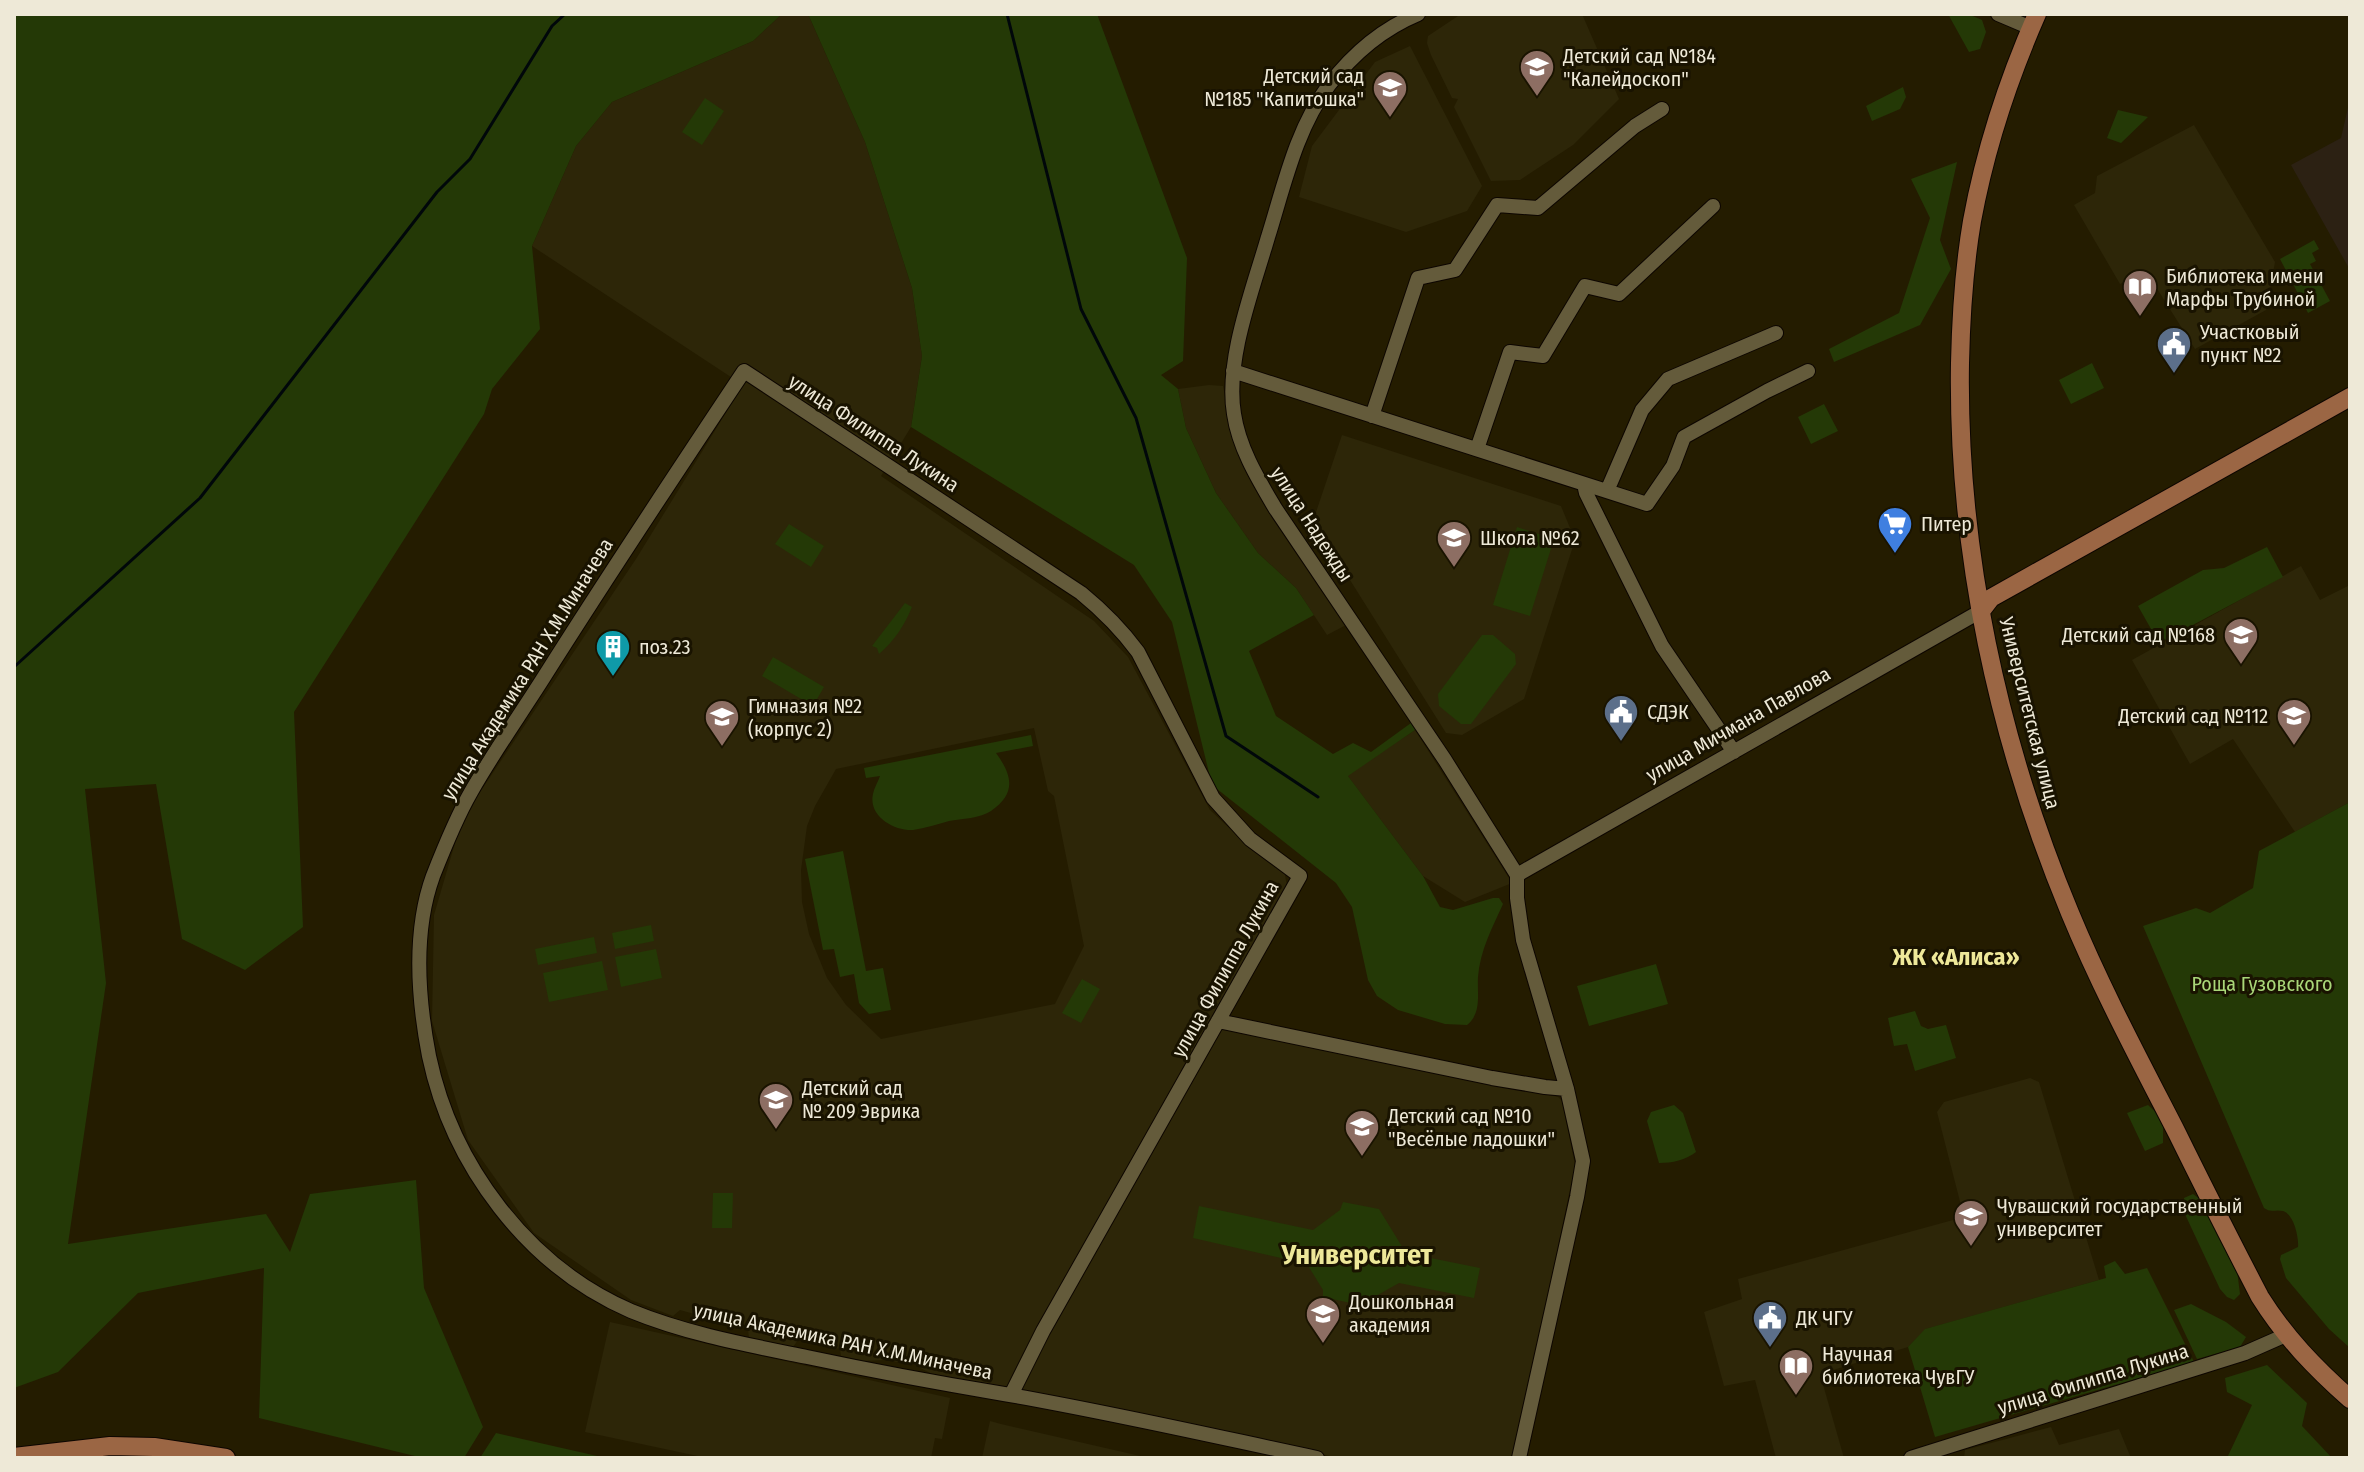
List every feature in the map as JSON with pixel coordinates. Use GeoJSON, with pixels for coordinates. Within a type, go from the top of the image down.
{"type":"FeatureCollection","features":[{"type":"Feature","properties":{"kind":"main road","name":"Университетская улица"},"geometry":{"type":"LineString","coordinates":[[2039,22],[1994,128],[1972,223],[1961,438],[1972,556],[1988,606],[2010,740],[2091,948],[2264,1294],[2325,1377],[2350,1399]]}},
{"type":"Feature","properties":{"kind":"main road","name":"улица Мичмана Павлова"},"geometry":{"type":"LineString","coordinates":[[2285,440],[2350,397]]}},
{"type":"Feature","properties":{"kind":"main road","name":"улица Мичмана Павлова"},"geometry":{"type":"LineString","coordinates":[[1988,606],[2285,440],[2350,409]]}},
{"type":"Feature","properties":{"kind":"main road","name":"Университетская улица"},"geometry":{"type":"LineString","coordinates":[[2290,1332],[2350,1383]]}},
{"type":"Feature","properties":{"kind":"main road"},"geometry":{"type":"LineString","coordinates":[[14,1457],[110,1446],[154,1447],[226,1458]]}},
{"type":"Feature","properties":{"kind":"street","name":"улица Надежды"},"geometry":{"type":"LineString","coordinates":[[1418,14],[1375,39],[1349,61],[1310,116],[1292,160],[1248,305],[1233,371],[1234,415],[1239,437],[1253,470],[1275,508],[1445,760],[1517,875]]}},
{"type":"Feature","properties":{"kind":"street"},"geometry":{"type":"LineString","coordinates":[[1998,14],[2039,22]]}},
{"type":"Feature","properties":{"kind":"street"},"geometry":{"type":"LineString","coordinates":[[1372,416],[1418,278],[1455,270],[1497,205],[1538,208],[1635,126],[1662,109]]}},
{"type":"Feature","properties":{"kind":"street"},"geometry":{"type":"LineString","coordinates":[[1477,449],[1510,352],[1543,356],[1585,286],[1619,294],[1713,206]]}},
{"type":"Feature","properties":{"kind":"street"},"geometry":{"type":"LineString","coordinates":[[1607,491],[1642,410],[1668,379],[1776,333]]}},
{"type":"Feature","properties":{"kind":"street","name":"улица Филиппа Лукина"},"geometry":{"type":"LineString","coordinates":[[744,371],[1081,593],[1103,611],[1138,652],[1213,798],[1250,839],[1300,876],[1043,1331],[1011,1395]]}},
{"type":"Feature","properties":{"kind":"street","name":"улица Академика РАН Х.М.Миначева"},"geometry":{"type":"LineString","coordinates":[[744,371],[478,780],[449,839],[428,891],[420,947],[421,1001],[433,1075],[449,1122],[472,1168],[506,1218],[528,1242],[597,1292],[629,1310],[703,1335],[915,1379],[1011,1395]]}},
{"type":"Feature","properties":{"kind":"street"},"geometry":{"type":"LineString","coordinates":[[1233,371],[1647,504],[1673,466],[1684,437],[1808,371]]}},
{"type":"Feature","properties":{"kind":"street"},"geometry":{"type":"LineString","coordinates":[[1584,484],[1662,646],[1734,752]]}},
{"type":"Feature","properties":{"kind":"street","name":"улица Мичмана Павлова"},"geometry":{"type":"LineString","coordinates":[[1517,875],[1988,606]]}},
{"type":"Feature","properties":{"kind":"street"},"geometry":{"type":"LineString","coordinates":[[1517,875],[1523,940],[1567,1089],[1583,1161],[1519,1458]]}},
{"type":"Feature","properties":{"kind":"street"},"geometry":{"type":"LineString","coordinates":[[1218,1021],[1492,1078],[1567,1089]]}},
{"type":"Feature","properties":{"kind":"street","name":"улица Филиппа Лукина"},"geometry":{"type":"LineString","coordinates":[[1911,1458],[2245,1353],[2290,1332]]}},
{"type":"Feature","properties":{"kind":"street"},"geometry":{"type":"LineString","coordinates":[[1011,1395],[1317,1458]]}},
{"type":"Feature","properties":{"kind":"shaded area","name":"Гимназия №2 (корпус 2)"},"geometry":{"type":"Polygon","coordinates":[[[782,14],[808,14],[865,142],[912,288],[922,356],[911,427],[881,476],[1094,621],[1128,657],[1210,810],[1243,841],[1284,870],[1288,891],[1212,1018],[1558,1097],[1562,1101],[1575,1165],[1514,1458],[1339,1458],[1030,1391],[932,1374],[915,1365],[886,1360],[863,1361],[841,1356],[840,1349],[798,1340],[793,1347],[749,1338],[748,1329],[680,1310],[673,1316],[631,1300],[534,1233],[468,1140],[432,1021],[434,915],[462,819],[636,559],[743,385],[532,246],[576,146],[612,102],[753,41],[782,14]],[[1034,728],[836,769],[807,826],[801,870],[802,902],[809,934],[827,978],[846,1005],[881,1039],[1055,1004],[1084,946],[1054,796],[1048,791],[1034,728]]]}},
{"type":"Feature","properties":{"kind":"shaded area","name":"Детский сад №184 \"Калейдоскоп\""},"geometry":{"type":"Polygon","coordinates":[[[1582,14],[1619,99],[1573,145],[1520,180],[1491,181],[1454,107],[1458,99],[1452,98],[1427,43],[1428,36],[1458,16],[1582,14]]]}},
{"type":"Feature","properties":{"kind":"shaded area","name":"Детский сад №185 \"Капитошка\""},"geometry":{"type":"Polygon","coordinates":[[[1410,46],[1482,186],[1467,211],[1406,232],[1299,197],[1312,146],[1375,62],[1410,46]]]}},
{"type":"Feature","properties":{"kind":"shaded area"},"geometry":{"type":"Polygon","coordinates":[[[2350,99],[2350,270],[2291,165],[2341,138],[2350,99]]]}},
{"type":"Feature","properties":{"kind":"shaded area"},"geometry":{"type":"Polygon","coordinates":[[[2194,125],[2275,262],[2266,310],[2195,349],[2146,271],[2120,284],[2074,205],[2095,193],[2097,176],[2194,125]]]}},
{"type":"Feature","properties":{"kind":"shaded area"},"geometry":{"type":"Polygon","coordinates":[[[1223,386],[1236,449],[1274,516],[1348,624],[1327,635],[1296,588],[1258,553],[1216,493],[1186,428],[1178,389],[1223,386]]]}},
{"type":"Feature","properties":{"kind":"shaded area","name":"Школа №62"},"geometry":{"type":"Polygon","coordinates":[[[1342,435],[1561,506],[1575,540],[1524,699],[1462,735],[1446,733],[1313,521],[1342,435]]]}},
{"type":"Feature","properties":{"kind":"shaded area","name":"Детский сад №168"},"geometry":{"type":"Polygon","coordinates":[[[2301,566],[2320,600],[2350,585],[2350,802],[2295,832],[2233,739],[2190,764],[2132,660],[2301,566]]]}},
{"type":"Feature","properties":{"kind":"shaded area"},"geometry":{"type":"Polygon","coordinates":[[[1415,730],[1512,883],[1465,902],[1423,876],[1347,775],[1415,730]]]}},
{"type":"Feature","properties":{"kind":"shaded area","name":"Чувашский государственный университет"},"geometry":{"type":"Polygon","coordinates":[[[2030,1078],[2039,1082],[2099,1280],[1926,1329],[1908,1347],[1820,1374],[1844,1458],[1776,1458],[1755,1380],[1724,1386],[1704,1312],[1742,1299],[1738,1279],[1964,1217],[1937,1112],[1944,1102],[2030,1078]]]}},
{"type":"Feature","properties":{"kind":"shaded area"},"geometry":{"type":"Polygon","coordinates":[[[610,1322],[950,1398],[942,1439],[935,1438],[931,1458],[707,1458],[585,1432],[610,1322]]]}},
{"type":"Feature","properties":{"kind":"shaded area"},"geometry":{"type":"Polygon","coordinates":[[[990,1421],[1001,1424],[1149,1458],[982,1458],[990,1421]]]}},
{"type":"Feature","properties":{"kind":"shaded area"},"geometry":{"type":"Polygon","coordinates":[[[2051,1427],[2059,1445],[2119,1429],[2131,1458],[1964,1458],[1965,1450],[2051,1427]]]}},
{"type":"Feature","properties":{"kind":"green space"},"geometry":{"type":"Polygon","coordinates":[[[14,14],[782,14],[753,41],[612,102],[576,146],[532,246],[540,329],[492,389],[484,414],[294,712],[303,927],[245,970],[182,939],[156,784],[85,789],[106,983],[68,1244],[266,1214],[290,1252],[310,1194],[416,1180],[424,1288],[483,1427],[464,1458],[423,1458],[259,1418],[264,1268],[138,1293],[58,1372],[14,1388],[14,14]]]}},
{"type":"Feature","properties":{"kind":"green space"},"geometry":{"type":"Polygon","coordinates":[[[808,14],[1097,14],[1187,258],[1183,361],[1161,375],[1178,389],[1186,428],[1216,493],[1258,553],[1296,588],[1314,615],[1249,651],[1276,716],[1333,754],[1353,743],[1371,752],[1411,723],[1415,730],[1348,776],[1423,876],[1440,907],[1453,910],[1493,898],[1499,898],[1503,904],[1484,949],[1479,967],[1477,1009],[1467,1025],[1445,1024],[1398,1010],[1377,996],[1368,980],[1352,907],[1336,883],[1212,785],[1172,622],[1134,565],[911,427],[922,356],[912,288],[865,142],[808,14]]]}},
{"type":"Feature","properties":{"kind":"green space"},"geometry":{"type":"Polygon","coordinates":[[[1948,14],[1968,14],[1982,20],[1986,32],[1980,49],[1969,52],[1948,14]]]}},
{"type":"Feature","properties":{"kind":"green space"},"geometry":{"type":"Polygon","coordinates":[[[1903,87],[1906,97],[1900,109],[1872,121],[1866,106],[1903,87]]]}},
{"type":"Feature","properties":{"kind":"green space"},"geometry":{"type":"Polygon","coordinates":[[[705,98],[724,111],[702,145],[682,132],[705,98]]]}},
{"type":"Feature","properties":{"kind":"green space"},"geometry":{"type":"Polygon","coordinates":[[[2118,110],[2148,117],[2121,143],[2107,138],[2118,110]]]}},
{"type":"Feature","properties":{"kind":"green space"},"geometry":{"type":"Polygon","coordinates":[[[1957,162],[1940,240],[1951,269],[1920,325],[1834,362],[1829,349],[1899,313],[1930,218],[1911,179],[1957,162]]]}},
{"type":"Feature","properties":{"kind":"green space"},"geometry":{"type":"Polygon","coordinates":[[[2314,240],[2319,249],[2312,253],[2316,261],[2310,264],[2330,301],[2308,313],[2280,259],[2314,240]]]}},
{"type":"Feature","properties":{"kind":"green space"},"geometry":{"type":"Polygon","coordinates":[[[2092,363],[2104,388],[2071,404],[2059,380],[2092,363]]]}},
{"type":"Feature","properties":{"kind":"green space"},"geometry":{"type":"Polygon","coordinates":[[[1824,404],[1838,431],[1811,444],[1798,417],[1824,404]]]}},
{"type":"Feature","properties":{"kind":"green space"},"geometry":{"type":"Polygon","coordinates":[[[789,524],[824,546],[811,567],[775,544],[789,524]]]}},
{"type":"Feature","properties":{"kind":"green space"},"geometry":{"type":"Polygon","coordinates":[[[1517,527],[1554,539],[1530,616],[1493,605],[1517,527]]]}},
{"type":"Feature","properties":{"kind":"green space"},"geometry":{"type":"Polygon","coordinates":[[[2267,547],[2283,577],[2159,643],[2138,606],[2203,570],[2224,568],[2267,547]]]}},
{"type":"Feature","properties":{"kind":"green space"},"geometry":{"type":"Polygon","coordinates":[[[905,603],[912,607],[906,620],[879,654],[877,648],[872,646],[905,603]]]}},
{"type":"Feature","properties":{"kind":"green space"},"geometry":{"type":"Polygon","coordinates":[[[1482,635],[1493,635],[1515,654],[1516,664],[1471,724],[1461,724],[1439,706],[1438,694],[1482,635]]]}},
{"type":"Feature","properties":{"kind":"green space"},"geometry":{"type":"Polygon","coordinates":[[[773,657],[824,687],[813,706],[762,676],[773,657]]]}},
{"type":"Feature","properties":{"kind":"green space"},"geometry":{"type":"Polygon","coordinates":[[[1031,735],[1033,746],[996,753],[1006,769],[1008,791],[999,804],[987,813],[906,830],[884,821],[874,809],[873,794],[880,776],[866,778],[864,768],[1031,735]]]}},
{"type":"Feature","properties":{"kind":"green space","name":"Роща Гузовского"},"geometry":{"type":"Polygon","coordinates":[[[2350,802],[2350,1348],[2329,1329],[2286,1278],[2280,1259],[2281,1255],[2298,1247],[2293,1221],[2283,1211],[2264,1208],[2143,926],[2196,908],[2210,913],[2253,888],[2259,851],[2350,802]]]}},
{"type":"Feature","properties":{"kind":"green space"},"geometry":{"type":"Polygon","coordinates":[[[843,851],[866,971],[883,968],[891,1010],[869,1014],[859,1003],[854,974],[840,977],[834,949],[823,950],[805,859],[843,851]]]}},
{"type":"Feature","properties":{"kind":"green space"},"geometry":{"type":"Polygon","coordinates":[[[651,925],[654,941],[615,949],[612,933],[651,925]]]}},
{"type":"Feature","properties":{"kind":"green space"},"geometry":{"type":"Polygon","coordinates":[[[594,937],[597,953],[538,965],[535,949],[594,937]]]}},
{"type":"Feature","properties":{"kind":"green space"},"geometry":{"type":"Polygon","coordinates":[[[656,949],[662,978],[621,987],[615,957],[656,949]]]}},
{"type":"Feature","properties":{"kind":"green space"},"geometry":{"type":"Polygon","coordinates":[[[602,961],[608,990],[549,1002],[543,973],[602,961]]]}},
{"type":"Feature","properties":{"kind":"green space"},"geometry":{"type":"Polygon","coordinates":[[[1656,964],[1668,1004],[1589,1026],[1577,986],[1656,964]]]}},
{"type":"Feature","properties":{"kind":"green space"},"geometry":{"type":"Polygon","coordinates":[[[1082,979],[1100,989],[1081,1023],[1062,1013],[1082,979]]]}},
{"type":"Feature","properties":{"kind":"green space"},"geometry":{"type":"Polygon","coordinates":[[[1915,1011],[1921,1026],[1928,1029],[1946,1025],[1956,1058],[1915,1071],[1907,1044],[1894,1046],[1888,1018],[1915,1011]]]}},
{"type":"Feature","properties":{"kind":"green space"},"geometry":{"type":"Polygon","coordinates":[[[1674,1105],[1683,1113],[1696,1152],[1679,1160],[1659,1163],[1647,1121],[1651,1112],[1674,1105]]]}},
{"type":"Feature","properties":{"kind":"green space"},"geometry":{"type":"Polygon","coordinates":[[[2148,1105],[2163,1119],[2163,1143],[2145,1151],[2127,1113],[2148,1105]]]}},
{"type":"Feature","properties":{"kind":"green space"},"geometry":{"type":"Polygon","coordinates":[[[713,1193],[733,1193],[732,1228],[712,1228],[713,1193]]]}},
{"type":"Feature","properties":{"kind":"green space"},"geometry":{"type":"Polygon","coordinates":[[[2193,1194],[2201,1200],[2237,1270],[2240,1294],[2234,1300],[2220,1289],[2183,1210],[2184,1198],[2193,1194]]]}},
{"type":"Feature","properties":{"kind":"green space"},"geometry":{"type":"Polygon","coordinates":[[[1343,1202],[1379,1209],[1406,1253],[1480,1268],[1474,1298],[1399,1283],[1360,1305],[1323,1297],[1323,1290],[1307,1264],[1193,1238],[1199,1206],[1313,1230],[1340,1210],[1343,1202]]]}},
{"type":"Feature","properties":{"kind":"green space"},"geometry":{"type":"Polygon","coordinates":[[[2115,1261],[2125,1274],[2147,1268],[2194,1362],[1935,1437],[1908,1347],[1925,1329],[2106,1278],[2104,1266],[2115,1261]]]}},
{"type":"Feature","properties":{"kind":"green space"},"geometry":{"type":"Polygon","coordinates":[[[2191,1304],[2226,1322],[2246,1337],[2240,1347],[2197,1359],[2174,1310],[2191,1304]]]}},
{"type":"Feature","properties":{"kind":"green space"},"geometry":{"type":"Polygon","coordinates":[[[2267,1365],[2307,1403],[2302,1426],[2332,1458],[2227,1458],[2252,1405],[2227,1392],[2225,1378],[2267,1365]]]}},
{"type":"Feature","properties":{"kind":"green space"},"geometry":{"type":"Polygon","coordinates":[[[496,1433],[606,1458],[480,1458],[496,1433]]]}},
{"type":"Feature","properties":{"kind":"waterway"},"geometry":{"type":"LineString","coordinates":[[14,667],[200,498],[437,192],[470,159],[552,26],[565,14]]}},
{"type":"Feature","properties":{"kind":"waterway"},"geometry":{"type":"LineString","coordinates":[[1007,14],[1081,309],[1136,418],[1226,736],[1318,797]]}},
{"type":"Feature","properties":{"kind":"place","name":"Детский сад №184 \"Калейдоскоп\""},"geometry":{"type":"Point","coordinates":[1537,98]}},
{"type":"Feature","properties":{"kind":"place","name":"Детский сад №185 \"Капитошка\""},"geometry":{"type":"Point","coordinates":[1390,119]}},
{"type":"Feature","properties":{"kind":"place","name":"Библиотека имени Марфы Трубиной"},"geometry":{"type":"Point","coordinates":[2140,318]}},
{"type":"Feature","properties":{"kind":"place","name":"Участковый пункт №2"},"geometry":{"type":"Point","coordinates":[2174,375]}},
{"type":"Feature","properties":{"kind":"place","name":"Питер"},"geometry":{"type":"Point","coordinates":[1895,555]}},
{"type":"Feature","properties":{"kind":"place","name":"Школа №62"},"geometry":{"type":"Point","coordinates":[1454,569]}},
{"type":"Feature","properties":{"kind":"place","name":"Детский сад №168"},"geometry":{"type":"Point","coordinates":[2241,666]}},
{"type":"Feature","properties":{"kind":"place","name":"поз.23"},"geometry":{"type":"Point","coordinates":[613,678]}},
{"type":"Feature","properties":{"kind":"place","name":"СДЭК"},"geometry":{"type":"Point","coordinates":[1621,743]}},
{"type":"Feature","properties":{"kind":"place","name":"Детский сад №112"},"geometry":{"type":"Point","coordinates":[2294,747]}},
{"type":"Feature","properties":{"kind":"place","name":"Гимназия №2 (корпус 2)"},"geometry":{"type":"Point","coordinates":[722,748]}},
{"type":"Feature","properties":{"kind":"place","name":"Детский сад № 209 Эврика"},"geometry":{"type":"Point","coordinates":[776,1131]}},
{"type":"Feature","properties":{"kind":"place","name":"Детский сад №10 \"Весёлые ладошки\""},"geometry":{"type":"Point","coordinates":[1362,1158]}},
{"type":"Feature","properties":{"kind":"place","name":"Чувашский государственный университет"},"geometry":{"type":"Point","coordinates":[1971,1248]}},
{"type":"Feature","properties":{"kind":"place","name":"Дошкольная академия"},"geometry":{"type":"Point","coordinates":[1323,1345]}},
{"type":"Feature","properties":{"kind":"place","name":"ДК ЧГУ"},"geometry":{"type":"Point","coordinates":[1770,1349]}},
{"type":"Feature","properties":{"kind":"place","name":"Научная библиотека ЧувГУ"},"geometry":{"type":"Point","coordinates":[1796,1397]}},
{"type":"Feature","properties":{"kind":"district","name":"ЖК «Алиса»"},"geometry":{"type":"Point","coordinates":[1956,957]}},
{"type":"Feature","properties":{"kind":"district","name":"Университет"},"geometry":{"type":"Point","coordinates":[1357,1254]}}]}
